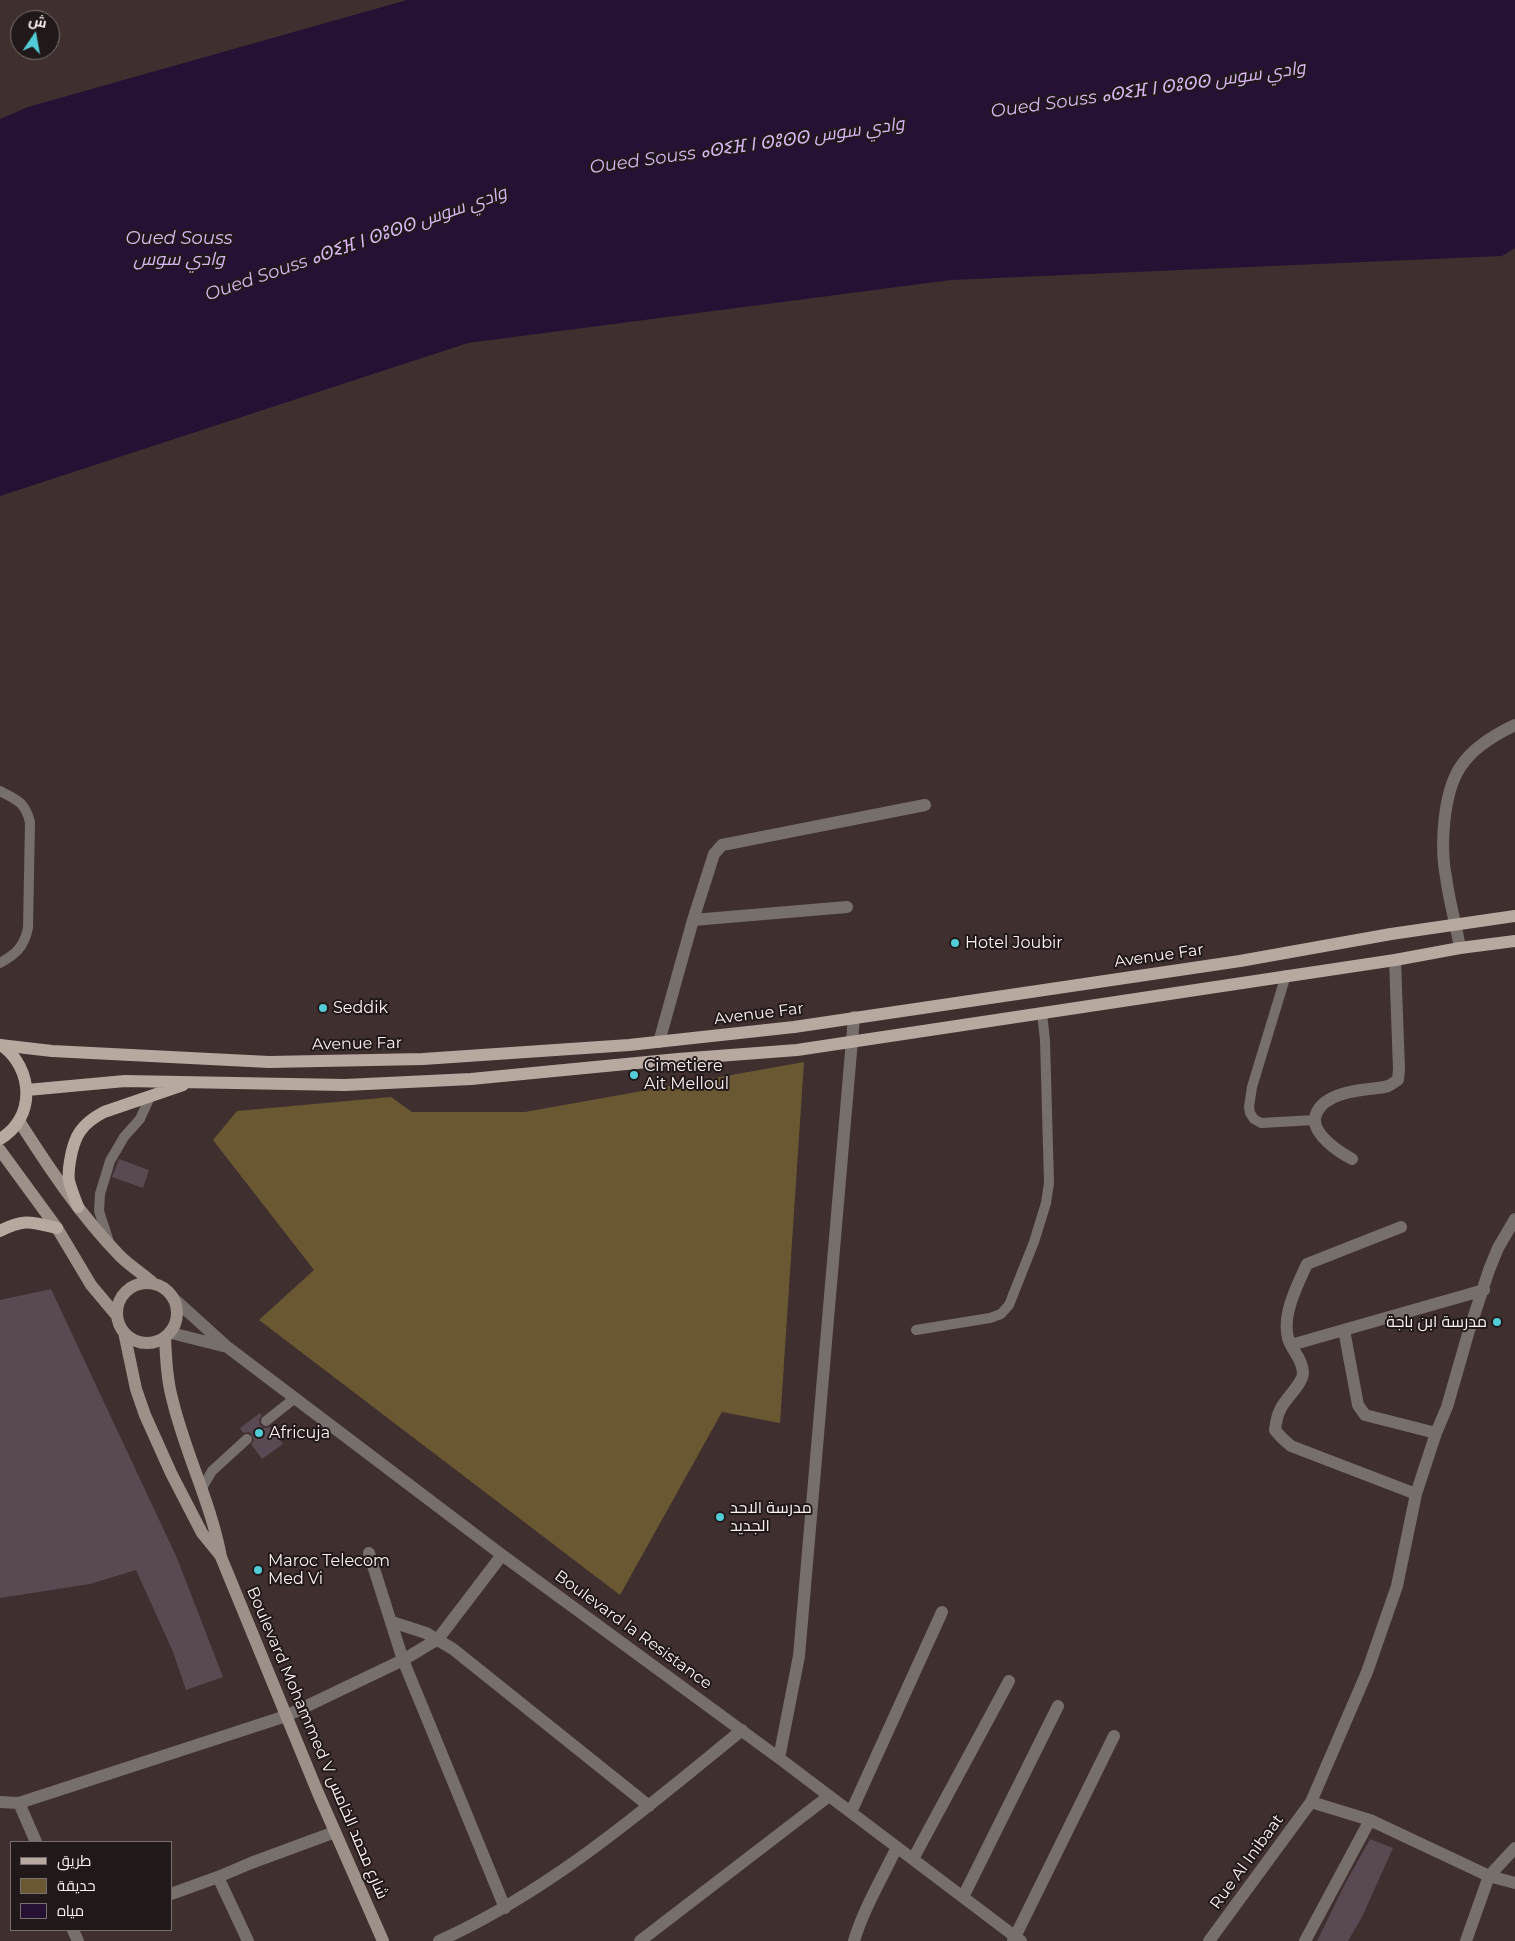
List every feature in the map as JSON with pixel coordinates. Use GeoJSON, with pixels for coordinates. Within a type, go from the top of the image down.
{"type":"FeatureCollection","features":[{"type":"Feature","properties":{"kind":"main road","name":"Avenue Far"},"geometry":{"type":"LineString","coordinates":[[0,1044],[52,1051],[279,1062],[423,1059],[659,1042],[794,1027],[854,1016],[1240,960],[1392,934],[1515,916]]}},
{"type":"Feature","properties":{"kind":"main road"},"geometry":{"type":"LineString","coordinates":[[27,1090],[125,1081],[345,1085],[471,1079],[678,1059],[797,1050],[1515,941]]}},
{"type":"Feature","properties":{"kind":"main road"},"geometry":{"type":"LineString","coordinates":[[0,1044],[20,1064],[27,1090],[26,1101],[19,1121],[0,1139]]}},
{"type":"Feature","properties":{"kind":"main road"},"geometry":{"type":"LineString","coordinates":[[78,1207],[69,1180],[70,1167],[75,1138],[92,1118],[104,1112],[188,1083]]}},
{"type":"Feature","properties":{"kind":"main road"},"geometry":{"type":"LineString","coordinates":[[0,1150],[57,1228],[91,1284],[117,1316],[124,1332],[141,1342],[151,1342],[168,1335],[177,1317],[177,1307],[173,1298],[168,1291],[153,1283],[121,1257],[78,1207],[19,1121]]}},
{"type":"Feature","properties":{"kind":"main road"},"geometry":{"type":"LineString","coordinates":[[0,1231],[14,1223],[29,1222],[57,1228]]}},
{"type":"Feature","properties":{"kind":"main road"},"geometry":{"type":"LineString","coordinates":[[117,1316],[121,1298],[127,1290],[144,1283],[153,1283]]}},
{"type":"Feature","properties":{"kind":"main road","name":"Boulevard Mohammed V شارع محمد الخامس"},"geometry":{"type":"LineString","coordinates":[[124,1332],[136,1389],[145,1415],[171,1473],[202,1533],[221,1557]]}},
{"type":"Feature","properties":{"kind":"main road","name":"Boulevard Mohammed V شارع محمد الخامس"},"geometry":{"type":"LineString","coordinates":[[168,1335],[168,1378],[173,1403],[216,1529],[221,1557],[286,1716],[383,1941]]}},
{"type":"Feature","properties":{"kind":"street"},"geometry":{"type":"LineString","coordinates":[[1460,948],[1445,875],[1443,826],[1454,780],[1461,766],[1484,743],[1515,725]]}},
{"type":"Feature","properties":{"kind":"street"},"geometry":{"type":"LineString","coordinates":[[659,1042],[693,920],[714,854],[722,845],[924,805]]}},
{"type":"Feature","properties":{"kind":"street"},"geometry":{"type":"LineString","coordinates":[[693,920],[847,907]]}},
{"type":"Feature","properties":{"kind":"street"},"geometry":{"type":"LineString","coordinates":[[1352,1159],[1332,1147],[1318,1130],[1315,1120],[1317,1111],[1328,1099],[1366,1089],[1387,1086],[1398,1080],[1395,960]]}},
{"type":"Feature","properties":{"kind":"street"},"geometry":{"type":"LineString","coordinates":[[779,1758],[799,1656],[854,1016]]}},
{"type":"Feature","properties":{"kind":"street","name":"Rue Al Inibaat"},"geometry":{"type":"LineString","coordinates":[[1209,1941],[1311,1802],[1367,1672],[1397,1586],[1416,1494],[1447,1407],[1468,1334],[1489,1270],[1498,1248],[1515,1219]]}},
{"type":"Feature","properties":{"kind":"street"},"geometry":{"type":"LineString","coordinates":[[1401,1227],[1306,1264],[1289,1310],[1288,1333],[1291,1345],[1301,1362],[1303,1374],[1301,1381],[1282,1406],[1276,1419],[1275,1430],[1291,1446],[1416,1494]]}},
{"type":"Feature","properties":{"kind":"street"},"geometry":{"type":"LineString","coordinates":[[1291,1345],[1484,1290]]}},
{"type":"Feature","properties":{"kind":"street","name":"Boulevard la Resistance"},"geometry":{"type":"LineString","coordinates":[[173,1298],[226,1346],[502,1555],[830,1796],[1017,1940]]}},
{"type":"Feature","properties":{"kind":"street"},"geometry":{"type":"LineString","coordinates":[[1344,1330],[1358,1405],[1365,1415],[1436,1434]]}},
{"type":"Feature","properties":{"kind":"street","name":"Boulevard la Resistance"},"geometry":{"type":"LineString","coordinates":[[168,1335],[226,1346]]}},
{"type":"Feature","properties":{"kind":"street"},"geometry":{"type":"LineString","coordinates":[[369,1553],[403,1660],[505,1908]]}},
{"type":"Feature","properties":{"kind":"street"},"geometry":{"type":"LineString","coordinates":[[0,1802],[19,1803],[286,1716],[403,1660],[438,1639],[502,1555]]}},
{"type":"Feature","properties":{"kind":"street"},"geometry":{"type":"LineString","coordinates":[[851,1812],[942,1612]]}},
{"type":"Feature","properties":{"kind":"street"},"geometry":{"type":"LineString","coordinates":[[392,1622],[426,1633],[453,1649],[649,1806]]}},
{"type":"Feature","properties":{"kind":"street"},"geometry":{"type":"LineString","coordinates":[[912,1859],[1009,1681]]}},
{"type":"Feature","properties":{"kind":"street"},"geometry":{"type":"LineString","coordinates":[[963,1898],[1058,1706]]}},
{"type":"Feature","properties":{"kind":"street"},"geometry":{"type":"LineString","coordinates":[[439,1941],[505,1908],[554,1877],[649,1806],[742,1730]]}},
{"type":"Feature","properties":{"kind":"street"},"geometry":{"type":"LineString","coordinates":[[1017,1940],[1114,1736]]}},
{"type":"Feature","properties":{"kind":"street"},"geometry":{"type":"LineString","coordinates":[[640,1941],[830,1796]]}},
{"type":"Feature","properties":{"kind":"street"},"geometry":{"type":"LineString","coordinates":[[1311,1802],[1370,1820],[1489,1876],[1515,1884]]}},
{"type":"Feature","properties":{"kind":"street"},"geometry":{"type":"LineString","coordinates":[[19,1803],[36,1841]]}},
{"type":"Feature","properties":{"kind":"street"},"geometry":{"type":"LineString","coordinates":[[1305,1941],[1370,1820]]}},
{"type":"Feature","properties":{"kind":"street"},"geometry":{"type":"LineString","coordinates":[[172,1894],[335,1832]]}},
{"type":"Feature","properties":{"kind":"street"},"geometry":{"type":"LineString","coordinates":[[854,1941],[858,1926],[870,1899],[897,1847]]}},
{"type":"Feature","properties":{"kind":"street"},"geometry":{"type":"LineString","coordinates":[[1466,1941],[1489,1876],[1515,1848]]}},
{"type":"Feature","properties":{"kind":"street"},"geometry":{"type":"LineString","coordinates":[[218,1877],[248,1941]]}},
{"type":"Feature","properties":{"kind":"lane"},"geometry":{"type":"LineString","coordinates":[[0,791],[20,801],[27,810],[30,822],[27,934],[23,946],[16,954],[0,963]]}},
{"type":"Feature","properties":{"kind":"lane"},"geometry":{"type":"LineString","coordinates":[[1286,975],[1252,1087],[1248,1107],[1254,1119],[1261,1123],[1315,1120]]}},
{"type":"Feature","properties":{"kind":"lane"},"geometry":{"type":"LineString","coordinates":[[916,1330],[990,1318],[1001,1314],[1009,1305],[1020,1279],[1046,1203],[1049,1183],[1045,1040],[1042,1012]]}},
{"type":"Feature","properties":{"kind":"lane"},"geometry":{"type":"LineString","coordinates":[[109,1242],[100,1211],[100,1194],[110,1161],[124,1137],[140,1119],[150,1097]]}},
{"type":"Feature","properties":{"kind":"lane"},"geometry":{"type":"LineString","coordinates":[[266,1422],[295,1398]]}},
{"type":"Feature","properties":{"kind":"lane"},"geometry":{"type":"LineString","coordinates":[[202,1488],[212,1471],[248,1439]]}},
{"type":"Feature","properties":{"kind":"green space"},"geometry":{"type":"Polygon","coordinates":[[[804,1062],[780,1423],[722,1412],[620,1595],[259,1320],[314,1270],[213,1140],[237,1111],[391,1097],[412,1112],[525,1112],[804,1062]]]}},
{"type":"Feature","properties":{"kind":"water","name":"Oued Souss وادي سوس"},"geometry":{"type":"Polygon","coordinates":[[[407,0],[1515,0],[1515,248],[1502,256],[951,280],[468,343],[0,496],[0,119],[28,107],[407,0]]]}},
{"type":"Feature","properties":{"kind":"building"},"geometry":{"type":"Polygon","coordinates":[[[119,1159],[149,1170],[143,1188],[112,1177],[119,1159]]]}},
{"type":"Feature","properties":{"kind":"building"},"geometry":{"type":"Polygon","coordinates":[[[51,1289],[177,1558],[223,1677],[186,1690],[173,1652],[136,1570],[90,1584],[0,1598],[0,1300],[51,1289]]]}},
{"type":"Feature","properties":{"kind":"building","name":"Africuja"},"geometry":{"type":"Polygon","coordinates":[[[260,1413],[262,1416],[259,1419],[260,1425],[264,1428],[270,1427],[283,1444],[262,1459],[251,1444],[254,1441],[252,1435],[249,1432],[243,1433],[240,1428],[260,1413]]]}},
{"type":"Feature","properties":{"kind":"building"},"geometry":{"type":"Polygon","coordinates":[[[1370,1839],[1393,1848],[1362,1917],[1348,1941],[1317,1941],[1344,1886],[1370,1839]]]}},
{"type":"Feature","properties":{"kind":"place","name":"Hotel Joubir"},"geometry":{"type":"Point","coordinates":[955,943]}},
{"type":"Feature","properties":{"kind":"place","name":"Seddik"},"geometry":{"type":"Point","coordinates":[323,1008]}},
{"type":"Feature","properties":{"kind":"place","name":"Cimetiere Ait Melloul"},"geometry":{"type":"Point","coordinates":[634,1075]}},
{"type":"Feature","properties":{"kind":"place","name":"مدرسة ابن باجة"},"geometry":{"type":"Point","coordinates":[1497,1322]}},
{"type":"Feature","properties":{"kind":"place","name":"Africuja"},"geometry":{"type":"Point","coordinates":[259,1433]}},
{"type":"Feature","properties":{"kind":"place","name":"مدرسة الاحد الجديد"},"geometry":{"type":"Point","coordinates":[720,1517]}},
{"type":"Feature","properties":{"kind":"place","name":"Maroc Telecom Med Vi"},"geometry":{"type":"Point","coordinates":[258,1570]}},
{"type":"Feature","properties":{"kind":"water label","name":"Oued Souss ⴰⵙⵉⴼ ⵏ ⵙⵓⵙⵙ وادي سوس"},"geometry":{"type":"Point","coordinates":[1148,90]}},
{"type":"Feature","properties":{"kind":"water label","name":"Oued Souss ⴰⵙⵉⴼ ⵏ ⵙⵓⵙⵙ وادي سوس"},"geometry":{"type":"Point","coordinates":[747,146]}},
{"type":"Feature","properties":{"kind":"water label","name":"Oued Souss ⴰⵙⵉⴼ ⵏ ⵙⵓⵙⵙ وادي سوس"},"geometry":{"type":"Point","coordinates":[356,244]}}]}
